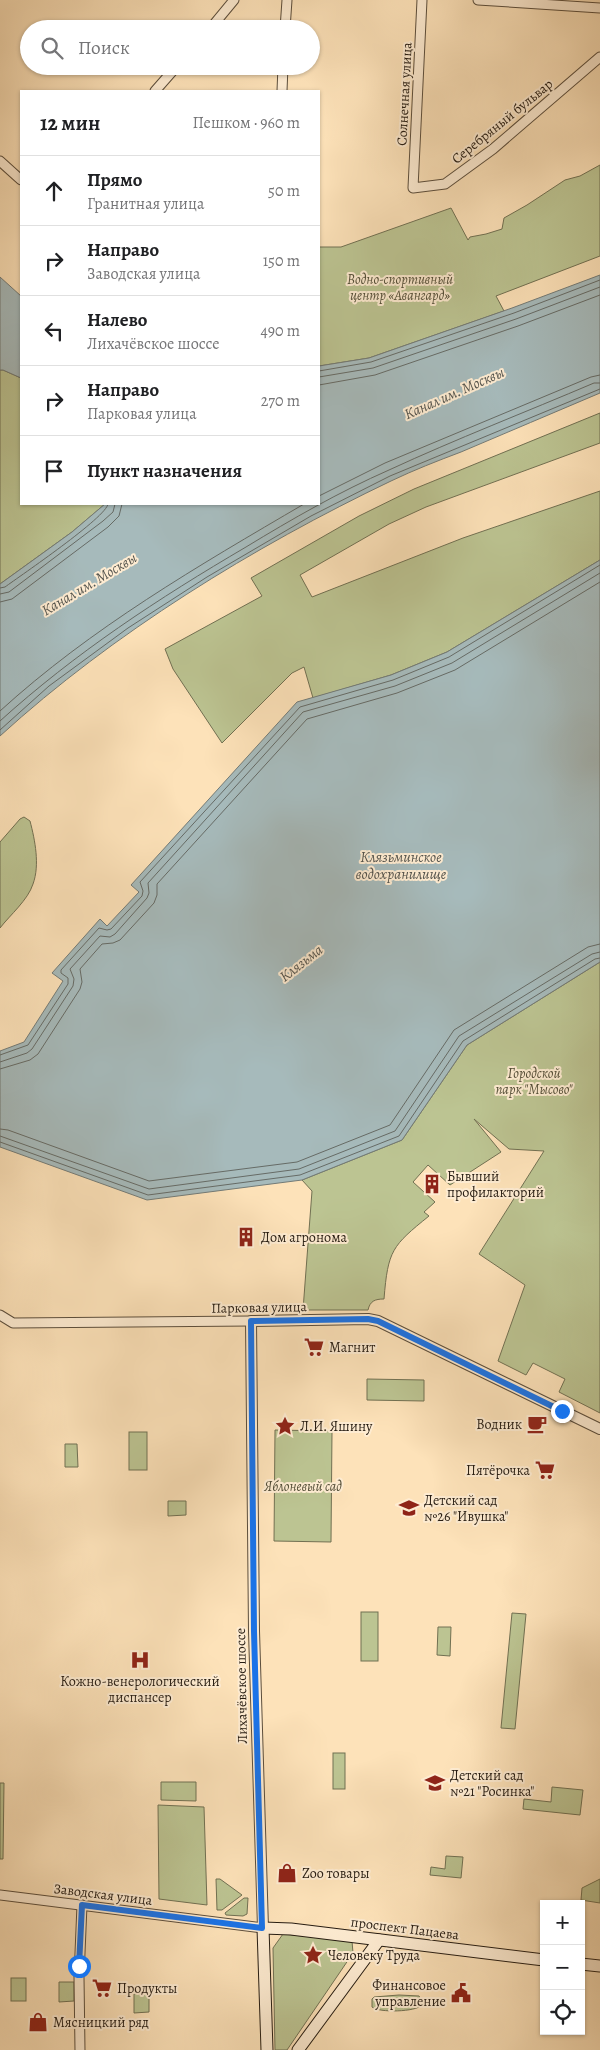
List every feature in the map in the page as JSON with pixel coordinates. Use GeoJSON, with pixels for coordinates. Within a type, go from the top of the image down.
{"type":"FeatureCollection","features":[{"type":"Feature","properties":{"kind":"main road","name":"проспект Пацаева"},"geometry":{"type":"LineString","coordinates":[[262,1928],[540,1960]]}},
{"type":"Feature","properties":{"kind":"main road","name":"Лихачёвское шоссе"},"geometry":{"type":"LineString","coordinates":[[262,1928],[267,2050]]}},
{"type":"Feature","properties":{"kind":"main road"},"geometry":{"type":"LineString","coordinates":[[298,2050],[379,1940]]}},
{"type":"Feature","properties":{"kind":"main road"},"geometry":{"type":"LineString","coordinates":[[585,1964],[600,1966]]}},
{"type":"Feature","properties":{"kind":"street"},"geometry":{"type":"LineString","coordinates":[[217,20],[234,0]]}},
{"type":"Feature","properties":{"kind":"street"},"geometry":{"type":"LineString","coordinates":[[286,20],[287,0]]}},
{"type":"Feature","properties":{"kind":"street","name":"Солнечная улица"},"geometry":{"type":"LineString","coordinates":[[413,188],[422,0]]}},
{"type":"Feature","properties":{"kind":"street"},"geometry":{"type":"LineString","coordinates":[[478,0],[600,8]]}},
{"type":"Feature","properties":{"kind":"street","name":"Серебряный бульвар"},"geometry":{"type":"LineString","coordinates":[[413,188],[445,184],[493,149],[600,57]]}},
{"type":"Feature","properties":{"kind":"street"},"geometry":{"type":"LineString","coordinates":[[156,90],[169,75]]}},
{"type":"Feature","properties":{"kind":"street"},"geometry":{"type":"LineString","coordinates":[[282,90],[283,75]]}},
{"type":"Feature","properties":{"kind":"street"},"geometry":{"type":"LineString","coordinates":[[0,161],[20,179]]}},
{"type":"Feature","properties":{"kind":"street","name":"Парковая улица"},"geometry":{"type":"LineString","coordinates":[[0,1315],[13,1323],[368,1319],[378,1321],[600,1429]]}},
{"type":"Feature","properties":{"kind":"street","name":"Лихачёвское шоссе"},"geometry":{"type":"LineString","coordinates":[[251,1321],[254,1631],[262,1928]]}},
{"type":"Feature","properties":{"kind":"street","name":"Заводская улица"},"geometry":{"type":"LineString","coordinates":[[0,1895],[262,1928]]}},
{"type":"Feature","properties":{"kind":"street"},"geometry":{"type":"LineString","coordinates":[[80,2050],[79,1977],[82,1905]]}},
{"type":"Feature","properties":{"kind":"green space","name":"Водно-спортивный центр «Авангард»"},"geometry":{"type":"Polygon","coordinates":[[[600,165],[600,256],[496,296],[504,311],[369,358],[320,366],[320,247],[341,247],[451,208],[468,240],[470,237],[502,229],[504,218],[565,180],[580,176],[600,165]]]}},
{"type":"Feature","properties":{"kind":"green space"},"geometry":{"type":"Polygon","coordinates":[[[0,370],[3,370],[20,378],[20,505],[104,505],[72,532],[0,584],[0,370]]]}},
{"type":"Feature","properties":{"kind":"green space"},"geometry":{"type":"Polygon","coordinates":[[[600,413],[600,443],[426,507],[389,524],[300,575],[312,597],[463,538],[600,491],[600,560],[447,652],[391,675],[313,698],[304,667],[292,673],[222,743],[173,669],[165,649],[262,596],[251,578],[359,516],[414,489],[600,413]]]}},
{"type":"Feature","properties":{"kind":"green space"},"geometry":{"type":"Polygon","coordinates":[[[24,817],[30,821],[34,836],[36,852],[35,877],[27,896],[0,928],[0,842],[20,819],[24,817]]]}},
{"type":"Feature","properties":{"kind":"green space","name":"Городской парк \"Мысово\""},"geometry":{"type":"Polygon","coordinates":[[[600,962],[600,1413],[559,1392],[565,1379],[533,1363],[526,1375],[498,1361],[525,1285],[479,1254],[544,1151],[509,1149],[474,1119],[501,1152],[450,1185],[428,1165],[413,1182],[435,1202],[424,1212],[429,1216],[407,1235],[394,1250],[390,1259],[384,1299],[373,1301],[368,1310],[303,1310],[312,1191],[302,1180],[402,1140],[467,1045],[600,962]]]}},
{"type":"Feature","properties":{"kind":"green space"},"geometry":{"type":"Polygon","coordinates":[[[367,1379],[424,1380],[424,1401],[367,1400],[367,1379]]]}},
{"type":"Feature","properties":{"kind":"green space","name":"Яблоневый сад"},"geometry":{"type":"Polygon","coordinates":[[[275,1430],[332,1431],[331,1542],[274,1541],[275,1430]]]}},
{"type":"Feature","properties":{"kind":"green space"},"geometry":{"type":"Polygon","coordinates":[[[129,1432],[147,1432],[147,1470],[129,1470],[129,1432]]]}},
{"type":"Feature","properties":{"kind":"green space"},"geometry":{"type":"Polygon","coordinates":[[[65,1444],[77,1444],[78,1467],[65,1467],[65,1444]]]}},
{"type":"Feature","properties":{"kind":"green space"},"geometry":{"type":"Polygon","coordinates":[[[168,1501],[186,1501],[186,1515],[168,1516],[168,1501]]]}},
{"type":"Feature","properties":{"kind":"green space"},"geometry":{"type":"Polygon","coordinates":[[[361,1612],[378,1612],[378,1661],[361,1661],[361,1612]]]}},
{"type":"Feature","properties":{"kind":"green space"},"geometry":{"type":"Polygon","coordinates":[[[512,1613],[526,1614],[515,1729],[501,1728],[512,1613]]]}},
{"type":"Feature","properties":{"kind":"green space"},"geometry":{"type":"Polygon","coordinates":[[[438,1627],[451,1627],[450,1656],[437,1655],[438,1627]]]}},
{"type":"Feature","properties":{"kind":"green space"},"geometry":{"type":"Polygon","coordinates":[[[333,1753],[345,1753],[345,1789],[333,1789],[333,1753]]]}},
{"type":"Feature","properties":{"kind":"green space"},"geometry":{"type":"Polygon","coordinates":[[[161,1782],[196,1782],[196,1801],[161,1800],[161,1782]]]}},
{"type":"Feature","properties":{"kind":"green space"},"geometry":{"type":"Polygon","coordinates":[[[0,1783],[4,1783],[3,1859],[0,1859],[0,1783]]]}},
{"type":"Feature","properties":{"kind":"green space"},"geometry":{"type":"Polygon","coordinates":[[[552,1787],[583,1790],[580,1815],[523,1809],[524,1799],[551,1802],[552,1787]]]}},
{"type":"Feature","properties":{"kind":"green space"},"geometry":{"type":"Polygon","coordinates":[[[158,1805],[204,1807],[207,1905],[159,1899],[158,1805]]]}},
{"type":"Feature","properties":{"kind":"green space"},"geometry":{"type":"Polygon","coordinates":[[[446,1856],[463,1857],[461,1878],[430,1875],[431,1867],[445,1869],[446,1856]]]}},
{"type":"Feature","properties":{"kind":"green space"},"geometry":{"type":"Polygon","coordinates":[[[216,1879],[220,1879],[242,1895],[222,1910],[217,1910],[216,1879]]]}},
{"type":"Feature","properties":{"kind":"green space"},"geometry":{"type":"Polygon","coordinates":[[[600,1879],[600,1903],[581,1900],[582,1888],[600,1879]]]}},
{"type":"Feature","properties":{"kind":"green space"},"geometry":{"type":"Polygon","coordinates":[[[244,1898],[248,1898],[247,1914],[243,1916],[226,1915],[225,1913],[244,1898]]]}},
{"type":"Feature","properties":{"kind":"green space"},"geometry":{"type":"Polygon","coordinates":[[[283,1934],[352,1941],[353,1953],[287,2050],[275,2050],[273,1948],[283,1934]]]}},
{"type":"Feature","properties":{"kind":"green space"},"geometry":{"type":"Polygon","coordinates":[[[11,1978],[26,1978],[26,2001],[11,2001],[11,1978]]]}},
{"type":"Feature","properties":{"kind":"green space"},"geometry":{"type":"Polygon","coordinates":[[[59,1982],[74,1982],[74,2001],[59,2002],[59,1982]]]}},
{"type":"Feature","properties":{"kind":"green space"},"geometry":{"type":"Polygon","coordinates":[[[149,1993],[149,2012],[134,2013],[134,1994],[149,1993]]]}},
{"type":"Feature","properties":{"kind":"green space"},"geometry":{"type":"Polygon","coordinates":[[[419,1996],[422,2005],[413,2009],[397,2011],[372,2007],[372,1999],[374,1997],[419,1996]]]}},
{"type":"Feature","properties":{"kind":"water","name":"Канал им. Москвы"},"geometry":{"type":"Polygon","coordinates":[[[600,275],[600,393],[400,477],[288,534],[236,564],[137,627],[89,662],[0,736],[0,584],[72,532],[104,505],[320,505],[320,366],[369,358],[600,275]]]}},
{"type":"Feature","properties":{"kind":"water"},"geometry":{"type":"Polygon","coordinates":[[[0,277],[20,295],[20,378],[0,370],[0,277]]]}},
{"type":"Feature","properties":{"kind":"water","name":"Клязьминское водохранилище"},"geometry":{"type":"Polygon","coordinates":[[[600,560],[600,962],[467,1045],[402,1140],[302,1180],[147,1200],[0,1147],[0,1051],[24,1042],[63,981],[52,973],[100,919],[107,926],[139,892],[131,885],[297,702],[391,675],[447,652],[600,560]]]}},
{"type":"Feature","properties":{"kind":"place","name":"Бывший профилакторий"},"geometry":{"type":"Point","coordinates":[432,1184]}},
{"type":"Feature","properties":{"kind":"place","name":"Дом агронома"},"geometry":{"type":"Point","coordinates":[246,1237]}},
{"type":"Feature","properties":{"kind":"place","name":"Магнит"},"geometry":{"type":"Point","coordinates":[314,1347]}},
{"type":"Feature","properties":{"kind":"place","name":"Водник"},"geometry":{"type":"Point","coordinates":[537,1424]}},
{"type":"Feature","properties":{"kind":"place","name":"Л.И. Яшину"},"geometry":{"type":"Point","coordinates":[285,1426]}},
{"type":"Feature","properties":{"kind":"place","name":"Пятёрочка"},"geometry":{"type":"Point","coordinates":[545,1470]}},
{"type":"Feature","properties":{"kind":"place","name":"Детский сад №26 \"Ивушка\""},"geometry":{"type":"Point","coordinates":[409,1508]}},
{"type":"Feature","properties":{"kind":"place","name":"Кожно-венерологический диспансер"},"geometry":{"type":"Point","coordinates":[140,1660]}},
{"type":"Feature","properties":{"kind":"place","name":"Детский сад №21 \"Росинка\""},"geometry":{"type":"Point","coordinates":[435,1783]}},
{"type":"Feature","properties":{"kind":"place","name":"Zoo товары"},"geometry":{"type":"Point","coordinates":[287,1873]}},
{"type":"Feature","properties":{"kind":"place","name":"Человеку Труда"},"geometry":{"type":"Point","coordinates":[313,1955]}},
{"type":"Feature","properties":{"kind":"place","name":"Продукты"},"geometry":{"type":"Point","coordinates":[102,1988]}},
{"type":"Feature","properties":{"kind":"place","name":"Финансовое управление"},"geometry":{"type":"Point","coordinates":[461,1993]}},
{"type":"Feature","properties":{"kind":"place","name":"Мясницкий ряд"},"geometry":{"type":"Point","coordinates":[38,2022]}},
{"type":"Feature","properties":{"kind":"route"},"geometry":{"type":"LineString","coordinates":[[79,1966],[82,1905],[262,1928],[254,1631],[251,1321],[368,1319],[378,1321],[562,1411]]}},
{"type":"Feature","properties":{"kind":"water label","name":"Клязьма"},"geometry":{"type":"Point","coordinates":[301,963]}}]}
